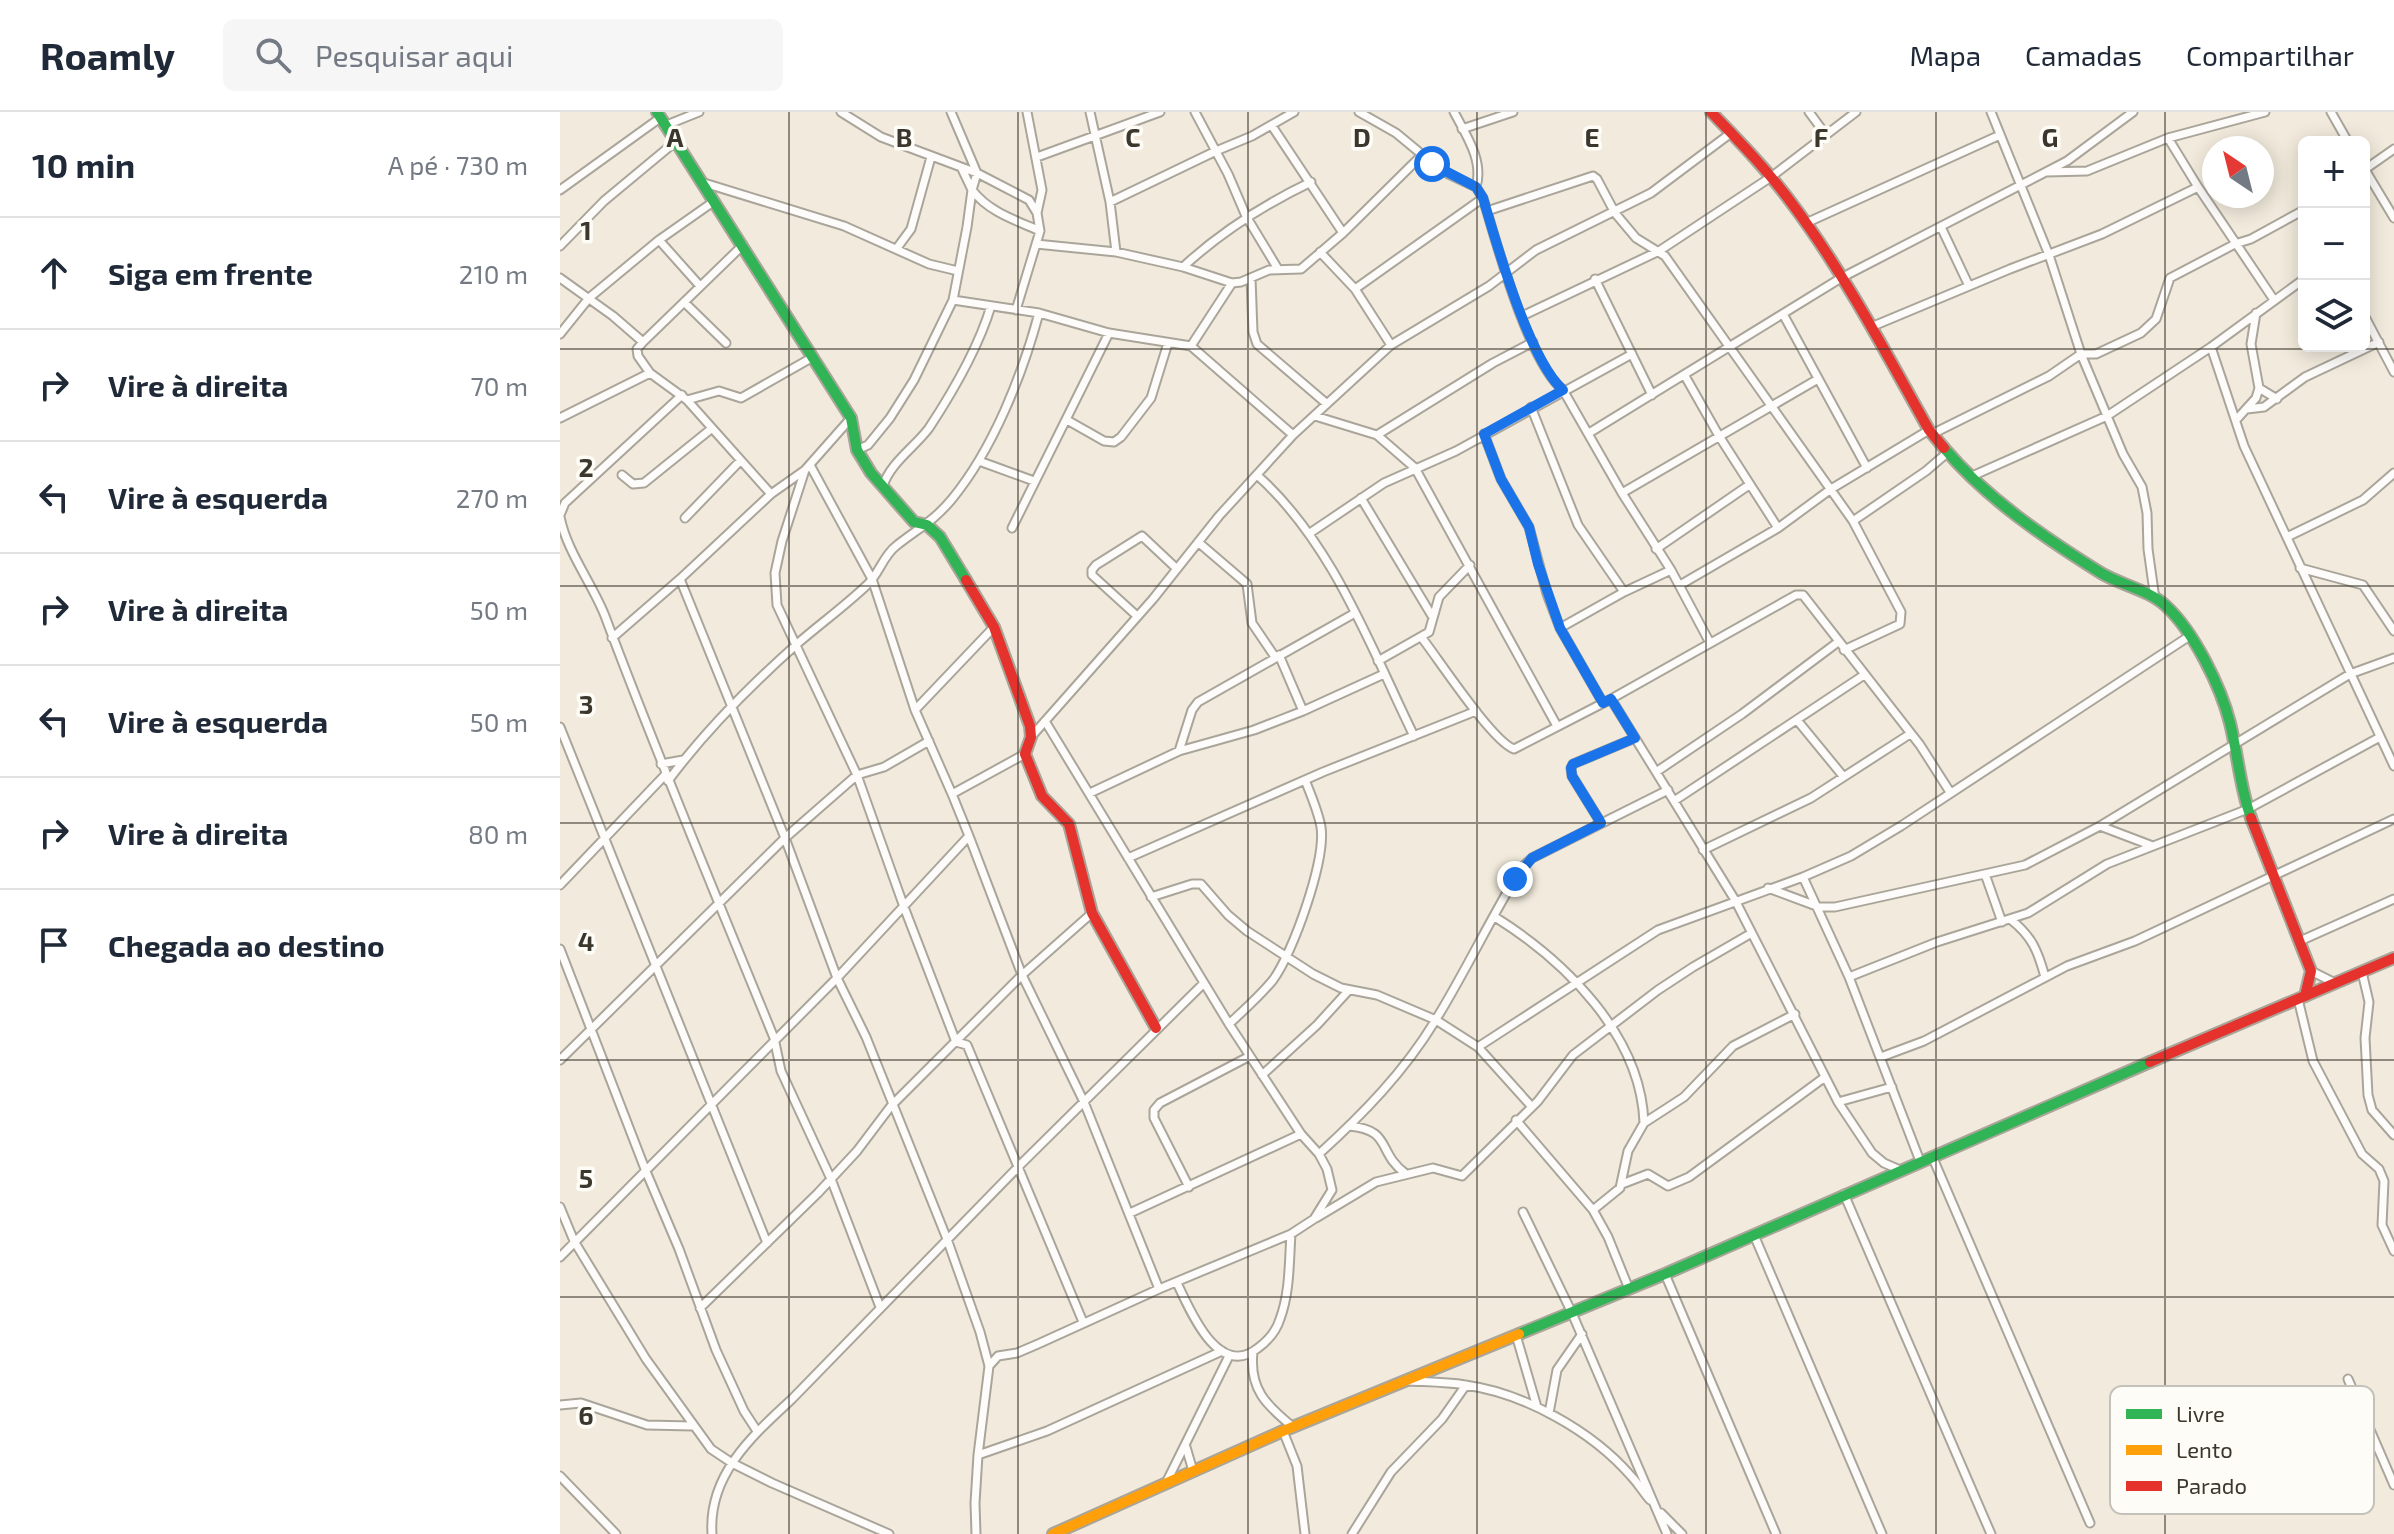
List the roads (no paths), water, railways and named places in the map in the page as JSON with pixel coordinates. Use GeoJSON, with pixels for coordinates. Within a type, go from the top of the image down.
{"type":"FeatureCollection","features":[{"type":"Feature","properties":{"kind":"street"},"geometry":{"type":"LineString","coordinates":[[560,190],[660,118],[699,112]]}},
{"type":"Feature","properties":{"kind":"street"},"geometry":{"type":"LineString","coordinates":[[841,112],[881,137],[977,173],[1029,200],[1037,213]]}},
{"type":"Feature","properties":{"kind":"street"},"geometry":{"type":"LineString","coordinates":[[857,450],[868,445],[890,418],[914,380],[953,300],[977,173],[951,112]]}},
{"type":"Feature","properties":{"kind":"street"},"geometry":{"type":"LineString","coordinates":[[1016,310],[1040,231],[1037,213],[1042,190],[1027,112]]}},
{"type":"Feature","properties":{"kind":"street"},"geometry":{"type":"LineString","coordinates":[[1090,112],[1110,202],[1116,252]]}},
{"type":"Feature","properties":{"kind":"street"},"geometry":{"type":"LineString","coordinates":[[1037,157],[1160,112]]}},
{"type":"Feature","properties":{"kind":"street"},"geometry":{"type":"LineString","coordinates":[[1195,112],[1246,216],[1278,269]]}},
{"type":"Feature","properties":{"kind":"street"},"geometry":{"type":"LineString","coordinates":[[1276,112],[1282,121]]}},
{"type":"Feature","properties":{"kind":"street"},"geometry":{"type":"LineString","coordinates":[[1110,202],[1272,126],[1294,112]]}},
{"type":"Feature","properties":{"kind":"street"},"geometry":{"type":"LineString","coordinates":[[1359,112],[1396,133],[1442,171],[1476,187],[1483,198],[1522,316],[1553,382],[1563,390],[1589,433],[1622,493],[1680,585],[1710,643]]}},
{"type":"Feature","properties":{"kind":"street"},"geometry":{"type":"LineString","coordinates":[[1454,112],[1479,165],[1476,187]]}},
{"type":"Feature","properties":{"kind":"street"},"geometry":{"type":"LineString","coordinates":[[1462,129],[1513,112]]}},
{"type":"Feature","properties":{"kind":"street"},"geometry":{"type":"LineString","coordinates":[[1711,112],[1771,177],[1806,223],[1871,327],[1930,432],[1947,453],[1970,477],[2032,525],[2101,573],[2165,606],[2188,637],[2229,719],[2248,809],[2311,971],[2302,998],[2313,1061],[2362,1154],[2379,1169],[2384,1181],[2382,1225],[2394,1251]]}},
{"type":"Feature","properties":{"kind":"street"},"geometry":{"type":"LineString","coordinates":[[1809,112],[1826,135]]}},
{"type":"Feature","properties":{"kind":"street"},"geometry":{"type":"LineString","coordinates":[[1522,316],[1659,251],[1771,177],[1856,112]]}},
{"type":"Feature","properties":{"kind":"street"},"geometry":{"type":"LineString","coordinates":[[1991,112],[2049,255],[2081,354],[2123,454],[2142,487],[2155,599]]}},
{"type":"Feature","properties":{"kind":"street"},"geometry":{"type":"LineString","coordinates":[[1589,433],[1841,278],[2021,186],[2080,152],[2133,112]]}},
{"type":"Feature","properties":{"kind":"street"},"geometry":{"type":"LineString","coordinates":[[2046,172],[2087,171],[2168,138],[2265,112]]}},
{"type":"Feature","properties":{"kind":"street"},"geometry":{"type":"LineString","coordinates":[[2331,112],[2345,136]]}},
{"type":"Feature","properties":{"kind":"street"},"geometry":{"type":"LineString","coordinates":[[660,118],[851,418],[857,450],[871,473],[914,522],[927,525],[940,537],[994,627],[1030,726],[1031,737]]}},
{"type":"Feature","properties":{"kind":"street"},"geometry":{"type":"LineString","coordinates":[[1272,126],[1343,233]]}},
{"type":"Feature","properties":{"kind":"street"},"geometry":{"type":"LineString","coordinates":[[1156,1028],[1092,913],[1069,824],[1042,796],[1025,754],[1031,737],[1293,435],[1391,345],[1506,273],[1536,250],[1651,193],[1731,133]]}},
{"type":"Feature","properties":{"kind":"street"},"geometry":{"type":"LineString","coordinates":[[1806,223],[2000,135]]}},
{"type":"Feature","properties":{"kind":"street"},"geometry":{"type":"LineString","coordinates":[[2168,138],[2274,300]]}},
{"type":"Feature","properties":{"kind":"street"},"geometry":{"type":"LineString","coordinates":[[560,246],[604,201],[675,142]]}},
{"type":"Feature","properties":{"kind":"street"},"geometry":{"type":"LineString","coordinates":[[2370,165],[2394,149]]}},
{"type":"Feature","properties":{"kind":"street"},"geometry":{"type":"LineString","coordinates":[[1036,244],[1116,252],[1183,267],[1232,283],[1269,270],[1301,269],[1343,233],[1423,154]]}},
{"type":"Feature","properties":{"kind":"street"},"geometry":{"type":"LineString","coordinates":[[897,248],[911,229],[931,157]]}},
{"type":"Feature","properties":{"kind":"street"},"geometry":{"type":"LineString","coordinates":[[962,169],[972,190],[985,204],[1040,231]]}},
{"type":"Feature","properties":{"kind":"street"},"geometry":{"type":"LineString","coordinates":[[1487,211],[1593,176],[1615,213],[1636,238],[1665,256],[1853,521],[1901,612],[1900,624],[1844,650]]}},
{"type":"Feature","properties":{"kind":"street"},"geometry":{"type":"LineString","coordinates":[[2370,179],[2394,218]]}},
{"type":"Feature","properties":{"kind":"street"},"geometry":{"type":"LineString","coordinates":[[701,182],[788,207],[897,248],[929,264],[958,271]]}},
{"type":"Feature","properties":{"kind":"street"},"geometry":{"type":"LineString","coordinates":[[1183,267],[1246,216],[1311,182]]}},
{"type":"Feature","properties":{"kind":"street"},"geometry":{"type":"LineString","coordinates":[[1871,327],[2102,234],[2198,187]]}},
{"type":"Feature","properties":{"kind":"street"},"geometry":{"type":"LineString","coordinates":[[1355,289],[1483,198]]}},
{"type":"Feature","properties":{"kind":"street"},"geometry":{"type":"LineString","coordinates":[[560,334],[589,298],[659,240],[713,202]]}},
{"type":"Feature","properties":{"kind":"street"},"geometry":{"type":"LineString","coordinates":[[1680,585],[1778,528],[1831,489],[1930,432],[2049,376],[2081,354],[2096,354],[2141,333],[2156,319],[2170,278],[2298,213]]}},
{"type":"Feature","properties":{"kind":"street"},"geometry":{"type":"LineString","coordinates":[[1941,227],[1969,286]]}},
{"type":"Feature","properties":{"kind":"street"},"geometry":{"type":"LineString","coordinates":[[659,240],[700,286]]}},
{"type":"Feature","properties":{"kind":"street"},"geometry":{"type":"LineString","coordinates":[[743,245],[643,342],[637,353],[650,373],[684,398],[771,494]]}},
{"type":"Feature","properties":{"kind":"street"},"geometry":{"type":"LineString","coordinates":[[1320,252],[1355,289],[1391,345]]}},
{"type":"Feature","properties":{"kind":"street"},"geometry":{"type":"LineString","coordinates":[[560,278],[643,342]]}},
{"type":"Feature","properties":{"kind":"street"},"geometry":{"type":"LineString","coordinates":[[1251,278],[1253,332],[1257,344],[1327,404]]}},
{"type":"Feature","properties":{"kind":"street"},"geometry":{"type":"LineString","coordinates":[[1595,279],[1652,395]]}},
{"type":"Feature","properties":{"kind":"street"},"geometry":{"type":"LineString","coordinates":[[1970,477],[2107,416],[2211,347],[2303,280]]}},
{"type":"Feature","properties":{"kind":"street"},"geometry":{"type":"LineString","coordinates":[[1191,346],[1232,283]]}},
{"type":"Feature","properties":{"kind":"street"},"geometry":{"type":"LineString","coordinates":[[953,300],[1039,313],[1109,333],[1191,346],[1293,435]]}},
{"type":"Feature","properties":{"kind":"street"},"geometry":{"type":"LineString","coordinates":[[684,302],[726,343]]}},
{"type":"Feature","properties":{"kind":"street"},"geometry":{"type":"LineString","coordinates":[[883,486],[886,476],[928,429],[951,391],[976,347],[991,306]]}},
{"type":"Feature","properties":{"kind":"street"},"geometry":{"type":"LineString","coordinates":[[560,885],[795,646],[872,579],[895,547],[927,525],[950,501],[979,461],[1020,372],[1039,313]]}},
{"type":"Feature","properties":{"kind":"street"},"geometry":{"type":"LineString","coordinates":[[2236,420],[2256,398],[2259,388],[2251,344],[2256,313]]}},
{"type":"Feature","properties":{"kind":"street"},"geometry":{"type":"LineString","coordinates":[[1783,314],[1867,468]]}},
{"type":"Feature","properties":{"kind":"street"},"geometry":{"type":"LineString","coordinates":[[2370,326],[2394,372]]}},
{"type":"Feature","properties":{"kind":"street"},"geometry":{"type":"LineString","coordinates":[[1012,528],[1109,333]]}},
{"type":"Feature","properties":{"kind":"street"},"geometry":{"type":"LineString","coordinates":[[1377,435],[1493,363],[1533,342]]}},
{"type":"Feature","properties":{"kind":"street"},"geometry":{"type":"LineString","coordinates":[[2247,409],[2264,407],[2305,377],[2379,342]]}},
{"type":"Feature","properties":{"kind":"street"},"geometry":{"type":"LineString","coordinates":[[1067,420],[1104,441],[1114,442],[1121,437],[1151,398],[1168,343]]}},
{"type":"Feature","properties":{"kind":"street"},"geometry":{"type":"LineString","coordinates":[[2211,347],[2244,446],[2394,766]]}},
{"type":"Feature","properties":{"kind":"street"},"geometry":{"type":"LineString","coordinates":[[1310,533],[1384,483],[1456,451],[1632,354]]}},
{"type":"Feature","properties":{"kind":"street"},"geometry":{"type":"LineString","coordinates":[[813,357],[741,398],[719,391],[684,398],[565,503],[560,516],[568,540],[597,596],[666,778],[774,1038],[781,1071],[831,1179],[880,1307]]}},
{"type":"Feature","properties":{"kind":"street"},"geometry":{"type":"LineString","coordinates":[[560,418],[650,373]]}},
{"type":"Feature","properties":{"kind":"street"},"geometry":{"type":"LineString","coordinates":[[1685,376],[1778,528]]}},
{"type":"Feature","properties":{"kind":"street"},"geometry":{"type":"LineString","coordinates":[[1622,493],[1818,379]]}},
{"type":"Feature","properties":{"kind":"street"},"geometry":{"type":"LineString","coordinates":[[2259,388],[2277,399]]}},
{"type":"Feature","properties":{"kind":"street"},"geometry":{"type":"LineString","coordinates":[[1531,407],[1578,525],[1624,592]]}},
{"type":"Feature","properties":{"kind":"street"},"geometry":{"type":"LineString","coordinates":[[1315,416],[1377,435],[1415,468],[1557,726]]}},
{"type":"Feature","properties":{"kind":"street"},"geometry":{"type":"LineString","coordinates":[[612,638],[771,494],[807,467],[851,418]]}},
{"type":"Feature","properties":{"kind":"street"},"geometry":{"type":"LineString","coordinates":[[622,475],[633,484],[644,483],[711,429]]}},
{"type":"Feature","properties":{"kind":"street"},"geometry":{"type":"LineString","coordinates":[[1484,434],[1501,479],[1529,527],[1542,579],[1560,628],[1635,738],[1735,900],[1838,1102],[1872,1153],[1900,1170]]}},
{"type":"Feature","properties":{"kind":"street"},"geometry":{"type":"LineString","coordinates":[[1853,521],[1947,453]]}},
{"type":"Feature","properties":{"kind":"street"},"geometry":{"type":"LineString","coordinates":[[685,518],[740,461]]}},
{"type":"Feature","properties":{"kind":"street"},"geometry":{"type":"LineString","coordinates":[[979,461],[1034,481]]}},
{"type":"Feature","properties":{"kind":"street"},"geometry":{"type":"LineString","coordinates":[[807,467],[872,579],[915,710],[969,836],[1022,975],[1084,1102],[1159,1289]]}},
{"type":"Feature","properties":{"kind":"street"},"geometry":{"type":"LineString","coordinates":[[807,467],[782,541],[775,573],[777,605],[857,775],[956,1042]]}},
{"type":"Feature","properties":{"kind":"street"},"geometry":{"type":"LineString","coordinates":[[2287,537],[2363,500],[2394,473]]}},
{"type":"Feature","properties":{"kind":"street"},"geometry":{"type":"LineString","coordinates":[[1257,475],[1310,533],[1355,613],[1414,736]]}},
{"type":"Feature","properties":{"kind":"street"},"geometry":{"type":"LineString","coordinates":[[1656,549],[1749,485]]}},
{"type":"Feature","properties":{"kind":"street"},"geometry":{"type":"LineString","coordinates":[[1361,498],[1432,616]]}},
{"type":"Feature","properties":{"kind":"street"},"geometry":{"type":"LineString","coordinates":[[1137,616],[1092,575],[1096,565],[1142,536],[1176,568]]}},
{"type":"Feature","properties":{"kind":"street"},"geometry":{"type":"LineString","coordinates":[[1198,542],[1247,584],[1252,623],[1277,656],[1303,711]]}},
{"type":"Feature","properties":{"kind":"street"},"geometry":{"type":"LineString","coordinates":[[1378,661],[1429,632],[1439,597],[1470,565]]}},
{"type":"Feature","properties":{"kind":"street"},"geometry":{"type":"LineString","coordinates":[[2300,568],[2363,585],[2394,631]]}},
{"type":"Feature","properties":{"kind":"street"},"geometry":{"type":"LineString","coordinates":[[1560,628],[1671,570]]}},
{"type":"Feature","properties":{"kind":"street"},"geometry":{"type":"LineString","coordinates":[[680,579],[785,838],[837,978],[866,1037],[891,1106],[947,1239],[985,1346],[989,1366],[978,1455],[976,1534]]}},
{"type":"Feature","properties":{"kind":"street"},"geometry":{"type":"LineString","coordinates":[[1422,638],[1476,711],[1506,746],[1514,749],[1607,701],[1796,595],[1803,595],[1920,745],[1950,792]]}},
{"type":"Feature","properties":{"kind":"street"},"geometry":{"type":"LineString","coordinates":[[1179,751],[1192,710],[1198,702],[1355,613]]}},
{"type":"Feature","properties":{"kind":"street"},"geometry":{"type":"LineString","coordinates":[[915,710],[994,627]]}},
{"type":"Feature","properties":{"kind":"street"},"geometry":{"type":"LineString","coordinates":[[1478,1047],[1658,930],[1803,877],[1851,856],[2188,637]]}},
{"type":"Feature","properties":{"kind":"street"},"geometry":{"type":"LineString","coordinates":[[1656,772],[1742,714],[1838,642]]}},
{"type":"Feature","properties":{"kind":"street"},"geometry":{"type":"LineString","coordinates":[[1768,888],[1819,907],[1853,905],[2025,865],[2100,826],[2350,674],[2394,658]]}},
{"type":"Feature","properties":{"kind":"street"},"geometry":{"type":"LineString","coordinates":[[1090,793],[1179,751],[1254,730],[1384,674]]}},
{"type":"Feature","properties":{"kind":"street"},"geometry":{"type":"LineString","coordinates":[[1674,801],[1864,675]]}},
{"type":"Feature","properties":{"kind":"street"},"geometry":{"type":"LineString","coordinates":[[1128,858],[1305,780],[1476,711]]}},
{"type":"Feature","properties":{"kind":"street"},"geometry":{"type":"LineString","coordinates":[[1797,720],[1843,776]]}},
{"type":"Feature","properties":{"kind":"street"},"geometry":{"type":"LineString","coordinates":[[1045,721],[1229,1024],[1301,1134],[1319,1154],[1340,1204]]}},
{"type":"Feature","properties":{"kind":"street"},"geometry":{"type":"LineString","coordinates":[[560,727],[767,1243]]}},
{"type":"Feature","properties":{"kind":"street"},"geometry":{"type":"LineString","coordinates":[[1703,850],[1811,798],[1910,734]]}},
{"type":"Feature","properties":{"kind":"street"},"geometry":{"type":"LineString","coordinates":[[1849,977],[1937,942],[2006,921],[2050,902],[2107,864],[2248,809],[2380,737]]}},
{"type":"Feature","properties":{"kind":"street"},"geometry":{"type":"LineString","coordinates":[[1601,823],[1572,776],[1571,768],[1573,764],[1635,738]]}},
{"type":"Feature","properties":{"kind":"street"},"geometry":{"type":"LineString","coordinates":[[560,1060],[785,838],[857,775],[884,767],[929,741]]}},
{"type":"Feature","properties":{"kind":"street"},"geometry":{"type":"LineString","coordinates":[[952,794],[1025,754]]}},
{"type":"Feature","properties":{"kind":"street"},"geometry":{"type":"LineString","coordinates":[[661,764],[683,760]]}},
{"type":"Feature","properties":{"kind":"street"},"geometry":{"type":"LineString","coordinates":[[1229,1024],[1273,979],[1286,958],[1308,900],[1322,838],[1321,826],[1305,780]]}},
{"type":"Feature","properties":{"kind":"street"},"geometry":{"type":"LineString","coordinates":[[1319,1154],[1405,1065],[1436,1020],[1522,867],[1532,858],[1668,790]]}},
{"type":"Feature","properties":{"kind":"street"},"geometry":{"type":"LineString","coordinates":[[1881,1057],[1924,1041],[2045,977],[2135,941],[2394,819]]}},
{"type":"Feature","properties":{"kind":"street"},"geometry":{"type":"LineString","coordinates":[[2100,826],[2151,846]]}},
{"type":"Feature","properties":{"kind":"street"},"geometry":{"type":"LineString","coordinates":[[560,1257],[774,1038],[837,978],[969,836]]}},
{"type":"Feature","properties":{"kind":"street"},"geometry":{"type":"LineString","coordinates":[[1985,874],[2006,921],[2031,939],[2037,949],[2045,977]]}},
{"type":"Feature","properties":{"kind":"street"},"geometry":{"type":"LineString","coordinates":[[1803,877],[1849,977],[1920,1161]]}},
{"type":"Feature","properties":{"kind":"street"},"geometry":{"type":"LineString","coordinates":[[1151,897],[1201,884],[1228,915],[1313,974],[1349,990],[1377,995],[1436,1020],[1478,1047],[1532,1107]]}},
{"type":"Feature","properties":{"kind":"street"},"geometry":{"type":"LineString","coordinates":[[2300,941],[2394,899]]}},
{"type":"Feature","properties":{"kind":"street"},"geometry":{"type":"LineString","coordinates":[[700,1308],[831,1179],[891,1106],[1022,975],[1092,913]]}},
{"type":"Feature","properties":{"kind":"street"},"geometry":{"type":"LineString","coordinates":[[1495,917],[1537,945],[1578,984],[1610,1026],[1633,1066],[1643,1103],[1644,1123]]}},
{"type":"Feature","properties":{"kind":"street"},"geometry":{"type":"LineString","coordinates":[[989,1366],[998,1356],[1017,1353],[1291,1234],[1367,1186],[1433,1168],[1462,1176],[1532,1107],[1565,1064],[1610,1026],[1681,974],[1750,934]]}},
{"type":"Feature","properties":{"kind":"street"},"geometry":{"type":"LineString","coordinates":[[560,949],[728,1378],[757,1431]]}},
{"type":"Feature","properties":{"kind":"street"},"geometry":{"type":"LineString","coordinates":[[1053,1534],[1288,1429],[1665,1274],[2394,958]]}},
{"type":"Feature","properties":{"kind":"street"},"geometry":{"type":"LineString","coordinates":[[2311,971],[2335,983]]}},
{"type":"Feature","properties":{"kind":"street"},"geometry":{"type":"LineString","coordinates":[[2362,972],[2369,1002],[2365,1038],[2368,1095],[2372,1110],[2394,1135]]}},
{"type":"Feature","properties":{"kind":"street"},"geometry":{"type":"LineString","coordinates":[[712,1534],[711,1519],[718,1486],[757,1431],[1204,983]]}},
{"type":"Feature","properties":{"kind":"street"},"geometry":{"type":"LineString","coordinates":[[1262,1075],[1317,1025],[1349,990]]}},
{"type":"Feature","properties":{"kind":"street"},"geometry":{"type":"LineString","coordinates":[[1593,1210],[1616,1193],[1622,1184],[1628,1151],[1644,1123],[1684,1097],[1733,1046],[1795,1014]]}},
{"type":"Feature","properties":{"kind":"street"},"geometry":{"type":"LineString","coordinates":[[956,1042],[967,1045],[1083,1322]]}},
{"type":"Feature","properties":{"kind":"street"},"geometry":{"type":"LineString","coordinates":[[1189,1187],[1154,1118],[1154,1110],[1160,1103],[1250,1056]]}},
{"type":"Feature","properties":{"kind":"street"},"geometry":{"type":"LineString","coordinates":[[1622,1184],[1648,1174],[1668,1186],[1689,1177],[1825,1077]]}},
{"type":"Feature","properties":{"kind":"street"},"geometry":{"type":"LineString","coordinates":[[1838,1102],[1892,1087]]}},
{"type":"Feature","properties":{"kind":"street"},"geometry":{"type":"LineString","coordinates":[[1643,1103],[1661,1111]]}},
{"type":"Feature","properties":{"kind":"street"},"geometry":{"type":"LineString","coordinates":[[1516,1120],[1593,1210],[1608,1237],[1629,1289]]}},
{"type":"Feature","properties":{"kind":"street"},"geometry":{"type":"LineString","coordinates":[[1349,1126],[1375,1132],[1397,1167],[1406,1174]]}},
{"type":"Feature","properties":{"kind":"street"},"geometry":{"type":"LineString","coordinates":[[1130,1213],[1301,1134]]}},
{"type":"Feature","properties":{"kind":"street"},"geometry":{"type":"LineString","coordinates":[[1932,1156],[2090,1523]]}},
{"type":"Feature","properties":{"kind":"street"},"geometry":{"type":"LineString","coordinates":[[1314,1219],[1332,1190]]}},
{"type":"Feature","properties":{"kind":"street"},"geometry":{"type":"LineString","coordinates":[[1844,1194],[1991,1534]]}},
{"type":"Feature","properties":{"kind":"street"},"geometry":{"type":"LineString","coordinates":[[560,1207],[574,1241],[646,1359],[711,1449],[732,1463],[889,1534]]}},
{"type":"Feature","properties":{"kind":"street"},"geometry":{"type":"LineString","coordinates":[[1523,1212],[1582,1334],[1667,1534]]}},
{"type":"Feature","properties":{"kind":"street"},"geometry":{"type":"LineString","coordinates":[[1177,1283],[1198,1326],[1226,1353],[1238,1357],[1253,1352],[1270,1339],[1280,1321],[1288,1287],[1291,1234]]}},
{"type":"Feature","properties":{"kind":"street"},"geometry":{"type":"LineString","coordinates":[[1754,1235],[1882,1534]]}},
{"type":"Feature","properties":{"kind":"street"},"geometry":{"type":"LineString","coordinates":[[1665,1274],[1776,1534]]}},
{"type":"Feature","properties":{"kind":"street"},"geometry":{"type":"LineString","coordinates":[[1549,1413],[1557,1370],[1582,1334]]}},
{"type":"Feature","properties":{"kind":"street"},"geometry":{"type":"LineString","coordinates":[[1516,1335],[1537,1407]]}},
{"type":"Feature","properties":{"kind":"street"},"geometry":{"type":"LineString","coordinates":[[985,1346],[998,1356]]}},
{"type":"Feature","properties":{"kind":"street"},"geometry":{"type":"LineString","coordinates":[[1253,1352],[1253,1379],[1263,1400],[1288,1429],[1297,1466],[1305,1534]]}},
{"type":"Feature","properties":{"kind":"street"},"geometry":{"type":"LineString","coordinates":[[1165,1484],[1186,1447],[1226,1353]]}},
{"type":"Feature","properties":{"kind":"street"},"geometry":{"type":"LineString","coordinates":[[978,1455],[1047,1431],[1226,1353]]}},
{"type":"Feature","properties":{"kind":"street"},"geometry":{"type":"LineString","coordinates":[[2348,1379],[2351,1386]]}},
{"type":"Feature","properties":{"kind":"street"},"geometry":{"type":"LineString","coordinates":[[1406,1381],[1466,1385],[1504,1394],[1549,1413],[1610,1456],[1682,1534]]}},
{"type":"Feature","properties":{"kind":"street"},"geometry":{"type":"LineString","coordinates":[[1352,1534],[1391,1472],[1442,1419],[1466,1385]]}},
{"type":"Feature","properties":{"kind":"street"},"geometry":{"type":"LineString","coordinates":[[560,1405],[581,1403],[647,1425],[692,1426]]}},
{"type":"Feature","properties":{"kind":"street"},"geometry":{"type":"LineString","coordinates":[[2374,1439],[2394,1485]]}},
{"type":"Feature","properties":{"kind":"street"},"geometry":{"type":"LineString","coordinates":[[1186,1447],[1193,1471]]}},
{"type":"Feature","properties":{"kind":"street"},"geometry":{"type":"LineString","coordinates":[[560,1476],[616,1534]]}}]}
